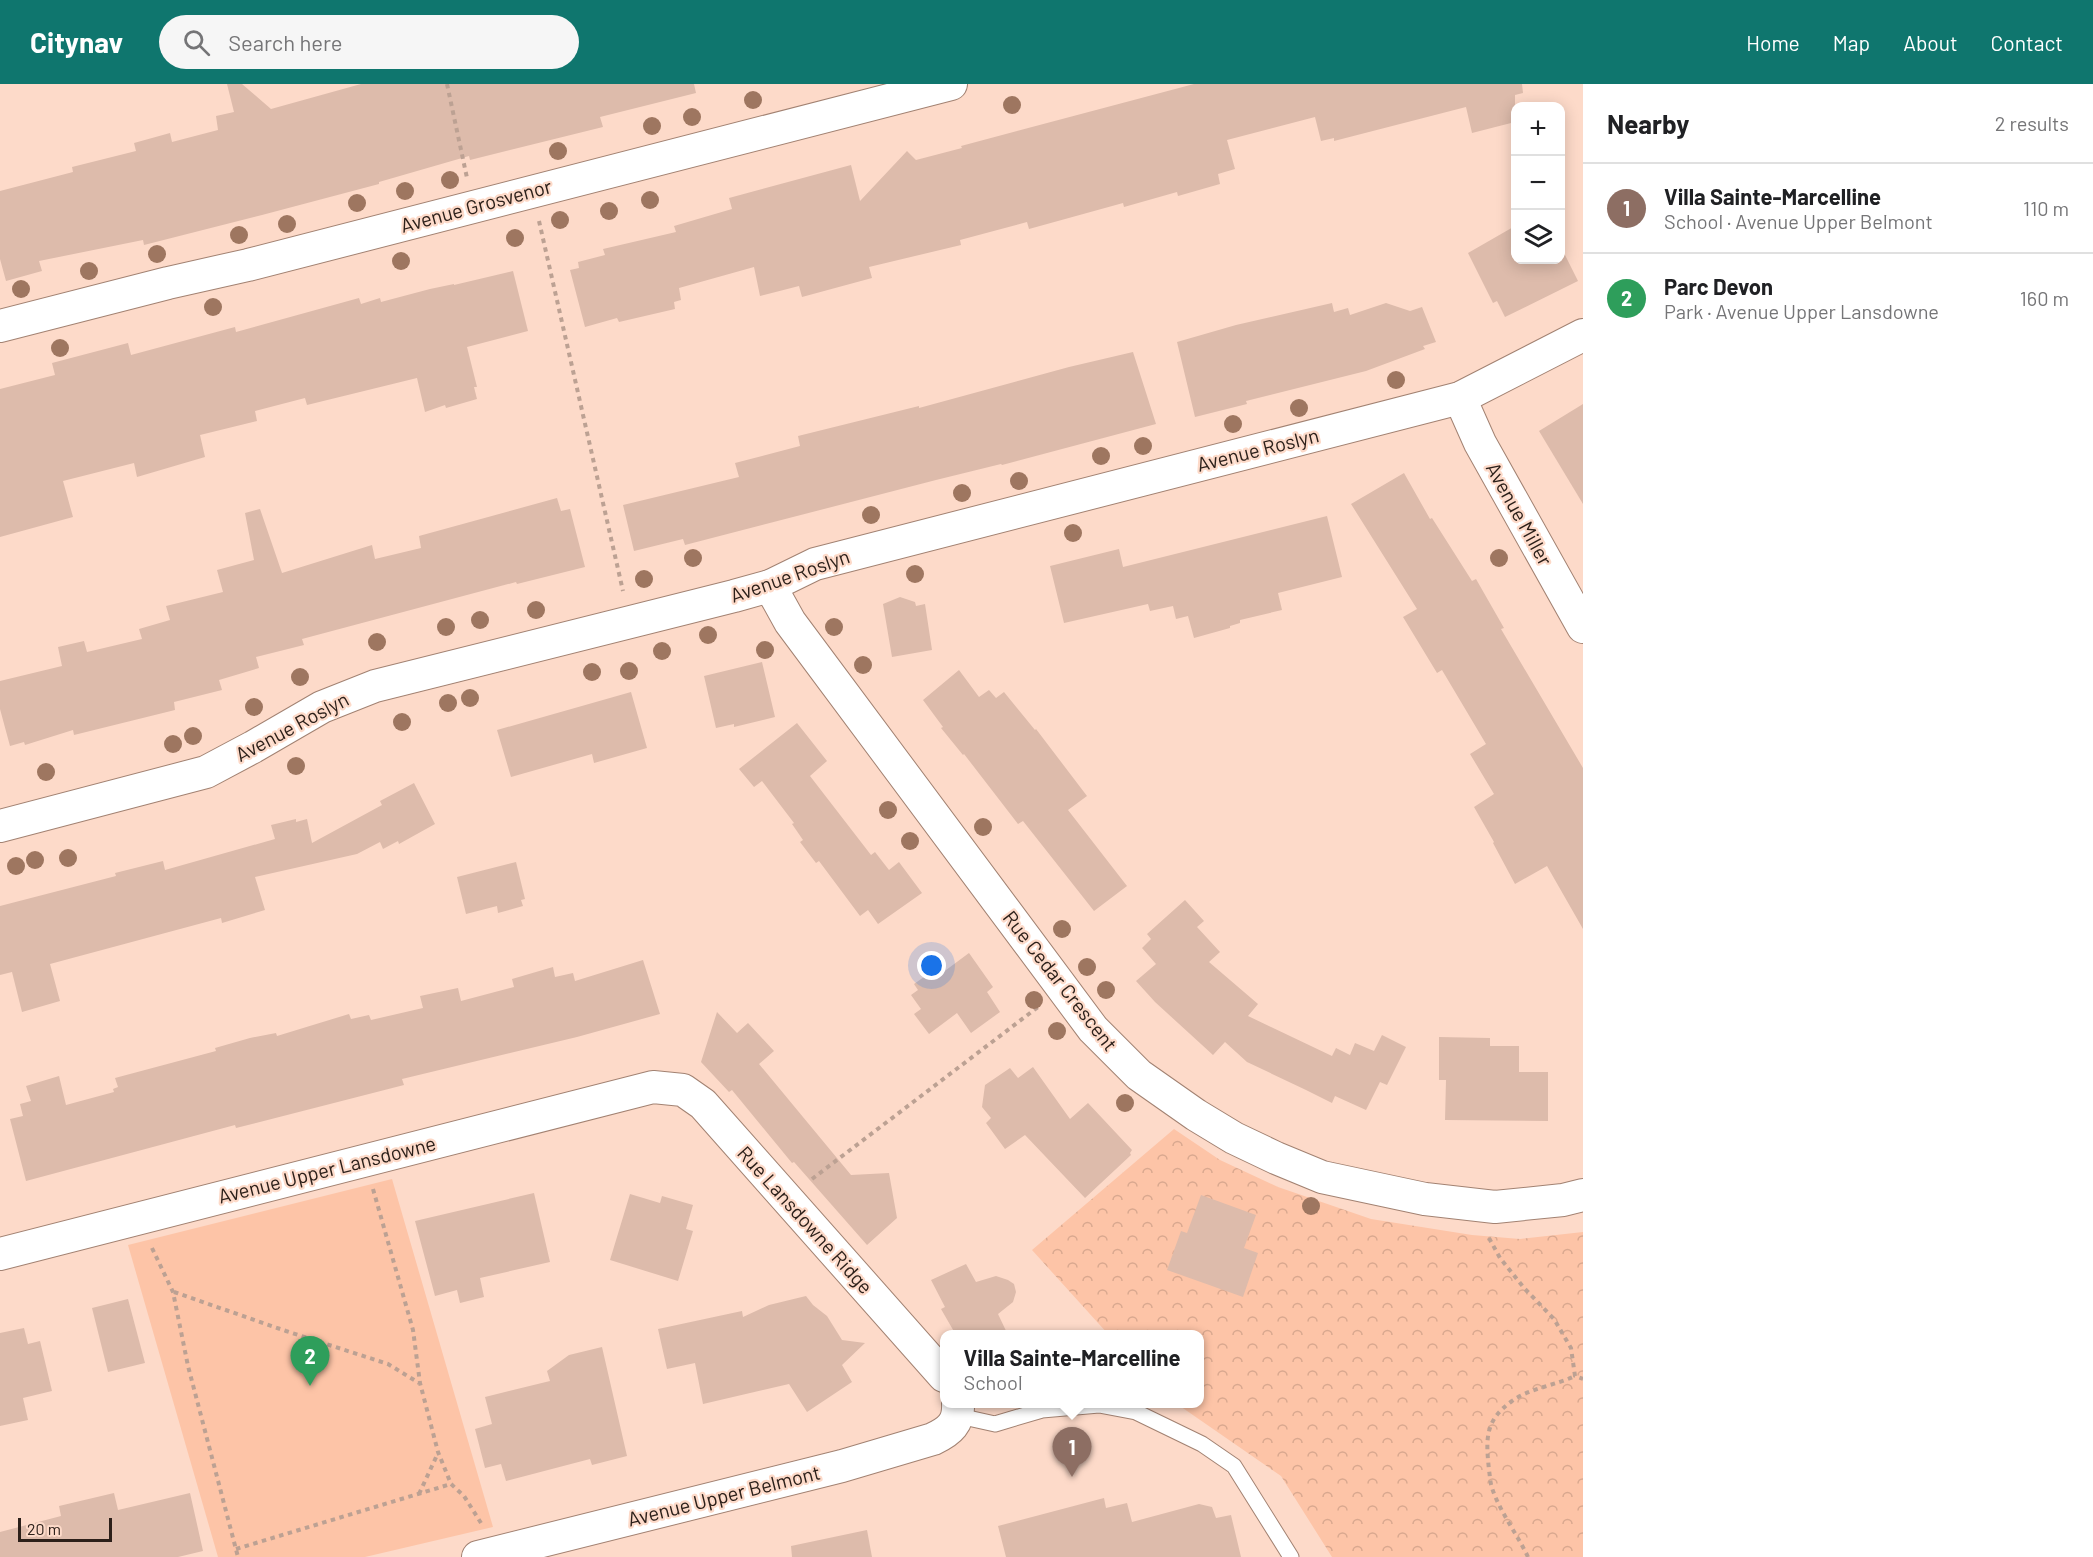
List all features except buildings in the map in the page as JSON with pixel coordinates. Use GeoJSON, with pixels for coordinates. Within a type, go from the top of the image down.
{"type":"FeatureCollection","features":[{"type":"Feature","properties":{"kind":"street","name":"Avenue Grosvenor"},"geometry":{"type":"LineString","coordinates":[[0,326],[248,265],[951,84]]}},
{"type":"Feature","properties":{"kind":"street","name":"Avenue Roslyn"},"geometry":{"type":"LineString","coordinates":[[0,826],[206,772],[322,707],[375,686],[770,586],[815,564],[1460,398],[1583,335]]}},
{"type":"Feature","properties":{"kind":"street","name":"Avenue Miller"},"geometry":{"type":"LineString","coordinates":[[1460,398],[1480,443],[1583,627]]}},
{"type":"Feature","properties":{"kind":"street","name":"Rue Cedar Crescent"},"geometry":{"type":"LineString","coordinates":[[770,586],[790,622],[1093,1029],[1139,1075],[1196,1115],[1234,1138],[1322,1177],[1425,1199],[1495,1207],[1563,1200],[1583,1195]]}},
{"type":"Feature","properties":{"kind":"street","name":"Avenue Upper Lansdowne"},"geometry":{"type":"LineString","coordinates":[[0,1254],[653,1087]]}},
{"type":"Feature","properties":{"kind":"street","name":"Rue Lansdowne Ridge"},"geometry":{"type":"LineString","coordinates":[[653,1087],[683,1090],[704,1104],[940,1370]]}},
{"type":"Feature","properties":{"kind":"street","name":"Avenue Upper Belmont"},"geometry":{"type":"LineString","coordinates":[[478,1557],[856,1462],[933,1439],[947,1432],[958,1410]]}},
{"type":"Feature","properties":{"kind":"lane"},"geometry":{"type":"LineString","coordinates":[[958,1410],[995,1424],[1042,1410],[1065,1408]]}},
{"type":"Feature","properties":{"kind":"lane"},"geometry":{"type":"LineString","coordinates":[[1115,1408],[1136,1412],[1202,1444],[1234,1466],[1291,1557]]}},
{"type":"Feature","properties":{"kind":"path"},"geometry":{"type":"LineString","coordinates":[[447,84],[468,182]]}},
{"type":"Feature","properties":{"kind":"path"},"geometry":{"type":"LineString","coordinates":[[538,217],[624,598]]}},
{"type":"Feature","properties":{"kind":"path"},"geometry":{"type":"LineString","coordinates":[[805,1185],[1038,1007]]}},
{"type":"Feature","properties":{"kind":"path"},"geometry":{"type":"LineString","coordinates":[[370,1180],[413,1330],[420,1383],[438,1452],[451,1484],[464,1496],[482,1525]]}},
{"type":"Feature","properties":{"kind":"path"},"geometry":{"type":"LineString","coordinates":[[1495,1207],[1485,1230],[1500,1258],[1524,1288],[1554,1319],[1571,1348],[1575,1376]]}},
{"type":"Feature","properties":{"kind":"path"},"geometry":{"type":"LineString","coordinates":[[151,1246],[173,1292],[188,1366],[238,1557]]}},
{"type":"Feature","properties":{"kind":"path"},"geometry":{"type":"LineString","coordinates":[[173,1292],[388,1364],[420,1383]]}},
{"type":"Feature","properties":{"kind":"path"},"geometry":{"type":"LineString","coordinates":[[1528,1557],[1491,1486],[1486,1450],[1489,1428],[1499,1412],[1513,1400],[1575,1376],[1583,1379]]}},
{"type":"Feature","properties":{"kind":"path"},"geometry":{"type":"LineString","coordinates":[[419,1494],[438,1452]]}},
{"type":"Feature","properties":{"kind":"path"},"geometry":{"type":"LineString","coordinates":[[236,1549],[451,1484]]}},
{"type":"Feature","properties":{"kind":"green space"},"geometry":{"type":"Polygon","coordinates":[[[1174,1129],[1220,1160],[1278,1187],[1371,1219],[1472,1235],[1520,1239],[1583,1232],[1583,1557],[1332,1557],[1281,1476],[1183,1408],[1204,1408],[1204,1330],[1104,1330],[1032,1250],[1174,1129]]]}},
{"type":"Feature","properties":{"kind":"green space"},"geometry":{"type":"Polygon","coordinates":[[[392,1179],[493,1527],[365,1557],[218,1557],[128,1245],[392,1179]]]}},
{"type":"Feature","properties":{"kind":"place","name":"Parc Devon"},"geometry":{"type":"Point","coordinates":[310,1386]}},
{"type":"Feature","properties":{"kind":"place","name":"Villa Sainte-Marcelline"},"geometry":{"type":"Point","coordinates":[1072,1477]}}]}
